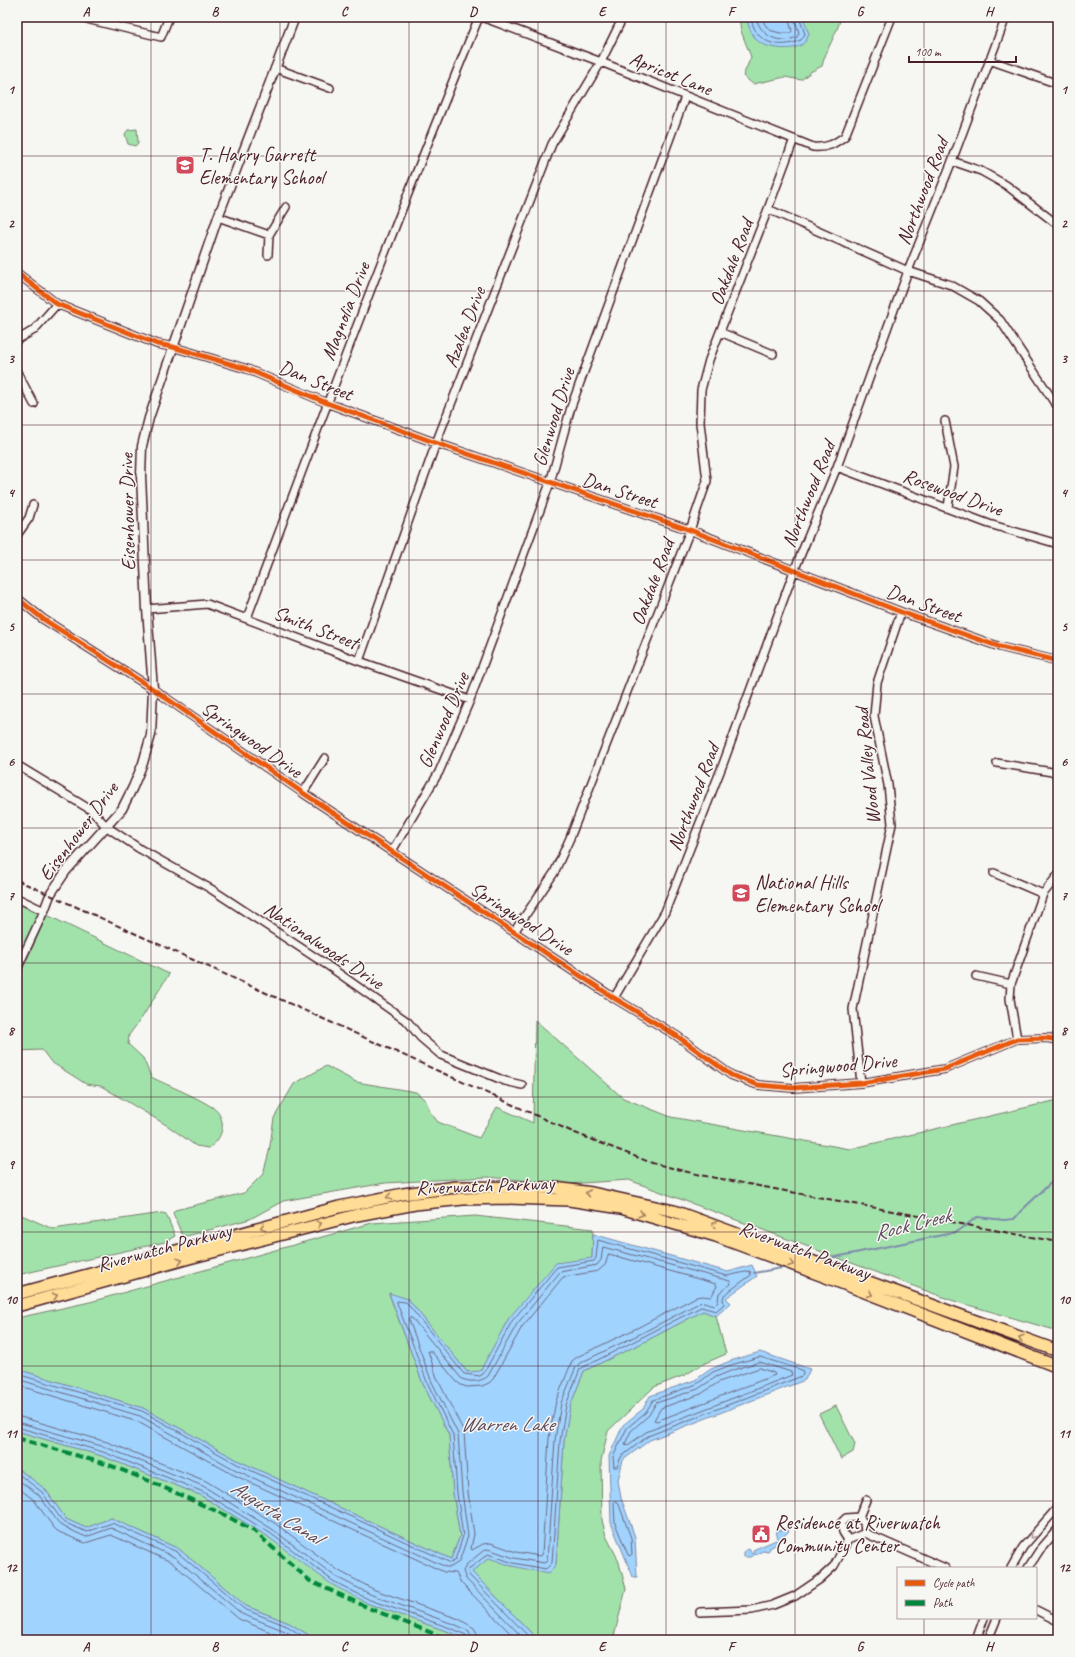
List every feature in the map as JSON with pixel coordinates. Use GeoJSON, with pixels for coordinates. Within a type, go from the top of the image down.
{"type":"FeatureCollection","features":[{"type":"Feature","properties":{"kind":"main road","name":"Riverwatch Parkway"},"geometry":{"type":"LineString","coordinates":[[17,1294],[339,1207],[403,1194],[456,1187],[555,1188],[599,1195],[674,1211],[777,1247],[1058,1351]]}},
{"type":"Feature","properties":{"kind":"main road","name":"Riverwatch Parkway"},"geometry":{"type":"LineString","coordinates":[[17,1306],[189,1258],[357,1215],[415,1204],[463,1199],[508,1198],[569,1200],[621,1208],[716,1236],[1058,1367]]}},
{"type":"Feature","properties":{"kind":"main road"},"geometry":{"type":"LineString","coordinates":[[1004,1346],[1033,1363],[1058,1373]]}},
{"type":"Feature","properties":{"kind":"street"},"geometry":{"type":"LineString","coordinates":[[78,17],[162,37],[169,17]]}},
{"type":"Feature","properties":{"kind":"street","name":"Eisenhower Drive"},"geometry":{"type":"LineString","coordinates":[[17,969],[50,895],[66,871],[122,809],[133,787],[147,752],[152,721],[154,689],[147,608],[140,476],[142,446],[149,418],[218,217],[295,17]]}},
{"type":"Feature","properties":{"kind":"street","name":"Magnolia Drive"},"geometry":{"type":"LineString","coordinates":[[247,618],[418,164],[479,17]]}},
{"type":"Feature","properties":{"kind":"street","name":"Apricot Lane"},"geometry":{"type":"LineString","coordinates":[[482,17],[601,62],[685,97],[813,147],[825,148],[846,136],[892,17]]}},
{"type":"Feature","properties":{"kind":"street","name":"Azalea Drive"},"geometry":{"type":"LineString","coordinates":[[359,661],[436,443],[552,144],[601,62],[624,17]]}},
{"type":"Feature","properties":{"kind":"street","name":"Northwood Road"},"geometry":{"type":"LineString","coordinates":[[614,998],[665,912],[724,764],[794,571],[837,467],[908,271],[952,161],[1006,17]]}},
{"type":"Feature","properties":{"kind":"street"},"geometry":{"type":"LineString","coordinates":[[989,60],[1058,84]]}},
{"type":"Feature","properties":{"kind":"street"},"geometry":{"type":"LineString","coordinates":[[275,68],[330,88]]}},
{"type":"Feature","properties":{"kind":"street","name":"Glenwood Drive"},"geometry":{"type":"LineString","coordinates":[[392,851],[439,772],[470,700],[550,483],[571,407],[685,97]]}},
{"type":"Feature","properties":{"kind":"street","name":"Oakdale Road"},"geometry":{"type":"LineString","coordinates":[[514,932],[554,873],[570,838],[690,530],[707,481],[700,423],[701,390],[709,360],[794,139]]}},
{"type":"Feature","properties":{"kind":"street"},"geometry":{"type":"LineString","coordinates":[[952,161],[981,171],[1006,185],[1058,225]]}},
{"type":"Feature","properties":{"kind":"street"},"geometry":{"type":"LineString","coordinates":[[268,255],[269,235],[286,207]]}},
{"type":"Feature","properties":{"kind":"street"},"geometry":{"type":"LineString","coordinates":[[768,209],[908,271],[951,285],[979,301],[1000,320],[1058,406]]}},
{"type":"Feature","properties":{"kind":"street"},"geometry":{"type":"LineString","coordinates":[[218,217],[269,235]]}},
{"type":"Feature","properties":{"kind":"street","name":"Dan Street"},"geometry":{"type":"LineString","coordinates":[[17,274],[57,304],[157,344],[173,346],[247,369],[327,403],[550,483],[690,530],[901,612],[1000,647],[1058,662]]}},
{"type":"Feature","properties":{"kind":"street"},"geometry":{"type":"LineString","coordinates":[[17,340],[34,330],[57,304]]}},
{"type":"Feature","properties":{"kind":"street"},"geometry":{"type":"LineString","coordinates":[[720,332],[773,354]]}},
{"type":"Feature","properties":{"kind":"street"},"geometry":{"type":"LineString","coordinates":[[17,372],[34,404]]}},
{"type":"Feature","properties":{"kind":"street"},"geometry":{"type":"LineString","coordinates":[[945,422],[954,468],[948,507]]}},
{"type":"Feature","properties":{"kind":"street","name":"Rosewood Drive"},"geometry":{"type":"LineString","coordinates":[[837,467],[948,507],[989,524],[1058,544]]}},
{"type":"Feature","properties":{"kind":"street"},"geometry":{"type":"LineString","coordinates":[[17,535],[29,518],[33,505]]}},
{"type":"Feature","properties":{"kind":"street","name":"Springwood Drive"},"geometry":{"type":"LineString","coordinates":[[17,598],[43,619],[154,689],[304,793],[614,998],[677,1036],[731,1075],[758,1085],[793,1088],[861,1083],[945,1069],[1017,1039],[1047,1038],[1058,1040]]}},
{"type":"Feature","properties":{"kind":"street","name":"Smith Street"},"geometry":{"type":"LineString","coordinates":[[147,608],[207,604],[359,661],[470,700]]}},
{"type":"Feature","properties":{"kind":"street","name":"Wood Valley Road"},"geometry":{"type":"LineString","coordinates":[[861,1083],[853,1009],[892,824],[888,785],[874,716],[877,683],[901,612]]}},
{"type":"Feature","properties":{"kind":"street"},"geometry":{"type":"LineString","coordinates":[[304,793],[325,758]]}},
{"type":"Feature","properties":{"kind":"street"},"geometry":{"type":"LineString","coordinates":[[997,763],[1058,773]]}},
{"type":"Feature","properties":{"kind":"street","name":"Nationalwoods Drive"},"geometry":{"type":"LineString","coordinates":[[17,765],[91,810],[107,827],[140,849],[211,889],[327,965],[408,1022],[420,1037],[441,1055],[505,1081],[522,1085]]}},
{"type":"Feature","properties":{"kind":"street"},"geometry":{"type":"LineString","coordinates":[[994,873],[1043,894]]}},
{"type":"Feature","properties":{"kind":"street"},"geometry":{"type":"LineString","coordinates":[[1017,1039],[1010,999],[1011,984],[1043,894],[1058,875]]}},
{"type":"Feature","properties":{"kind":"street"},"geometry":{"type":"LineString","coordinates":[[17,898],[44,910]]}},
{"type":"Feature","properties":{"kind":"street"},"geometry":{"type":"LineString","coordinates":[[976,976],[1011,984]]}},
{"type":"Feature","properties":{"kind":"street"},"geometry":{"type":"LineString","coordinates":[[859,1517],[866,1500]]}},
{"type":"Feature","properties":{"kind":"street"},"geometry":{"type":"LineString","coordinates":[[1012,1567],[1023,1547],[1058,1507]]}},
{"type":"Feature","properties":{"kind":"street"},"geometry":{"type":"LineString","coordinates":[[848,1540],[843,1532],[841,1523],[846,1518],[859,1517],[864,1522],[865,1533]]}},
{"type":"Feature","properties":{"kind":"street"},"geometry":{"type":"LineString","coordinates":[[1029,1567],[1039,1551],[1058,1529]]}},
{"type":"Feature","properties":{"kind":"street"},"geometry":{"type":"LineString","coordinates":[[700,1612],[752,1610],[773,1605],[795,1596],[820,1579],[834,1566],[848,1540],[865,1533],[943,1567]]}},
{"type":"Feature","properties":{"kind":"street"},"geometry":{"type":"LineString","coordinates":[[1037,1611],[1058,1622]]}},
{"type":"Feature","properties":{"kind":"street"},"geometry":{"type":"LineString","coordinates":[[976,1640],[984,1619]]}},
{"type":"Feature","properties":{"kind":"street"},"geometry":{"type":"LineString","coordinates":[[988,1640],[997,1619]]}},
{"type":"Feature","properties":{"kind":"green space"},"geometry":{"type":"Polygon","coordinates":[[[739,17],[747,17],[752,32],[760,42],[772,47],[787,48],[804,19],[803,17],[841,17],[822,66],[812,71],[801,80],[785,77],[753,84],[743,76],[751,57],[741,31],[739,17]]]}},
{"type":"Feature","properties":{"kind":"green space"},"geometry":{"type":"Polygon","coordinates":[[[137,129],[138,143],[135,146],[128,144],[125,134],[128,130],[137,129]]]}},
{"type":"Feature","properties":{"kind":"green space"},"geometry":{"type":"Polygon","coordinates":[[[17,898],[44,911],[17,972],[17,898]]]}},
{"type":"Feature","properties":{"kind":"green space"},"geometry":{"type":"Polygon","coordinates":[[[47,915],[169,974],[143,1016],[129,1035],[128,1044],[143,1058],[151,1077],[198,1099],[212,1107],[217,1112],[222,1122],[221,1134],[209,1148],[196,1146],[168,1126],[101,1086],[86,1084],[51,1062],[42,1050],[17,1051],[17,981],[47,915]]]}},
{"type":"Feature","properties":{"kind":"green space"},"geometry":{"type":"Polygon","coordinates":[[[535,1020],[623,1098],[671,1117],[850,1149],[1058,1100],[1058,1331],[951,1300],[629,1180],[566,1184],[487,1177],[385,1183],[283,1201],[250,1219],[187,1236],[182,1235],[173,1213],[175,1210],[244,1193],[263,1174],[269,1152],[274,1118],[294,1084],[326,1066],[356,1082],[416,1092],[426,1101],[430,1112],[438,1122],[479,1138],[497,1107],[533,1123],[535,1020]]]}},
{"type":"Feature","properties":{"kind":"green space"},"geometry":{"type":"Polygon","coordinates":[[[17,1213],[53,1229],[162,1213],[166,1214],[175,1236],[165,1242],[17,1275],[17,1213]]]}},
{"type":"Feature","properties":{"kind":"green space"},"geometry":{"type":"Polygon","coordinates":[[[475,1216],[593,1229],[592,1258],[509,1318],[480,1372],[467,1372],[408,1299],[389,1294],[423,1384],[449,1435],[453,1493],[460,1536],[451,1559],[239,1461],[143,1408],[17,1369],[17,1318],[90,1302],[372,1223],[475,1216]]]}},
{"type":"Feature","properties":{"kind":"green space"},"geometry":{"type":"Polygon","coordinates":[[[703,1311],[716,1316],[726,1354],[703,1364],[685,1375],[654,1387],[608,1431],[601,1461],[602,1520],[606,1536],[618,1559],[626,1589],[613,1640],[538,1640],[472,1572],[489,1557],[512,1566],[556,1564],[564,1441],[570,1406],[584,1371],[703,1311]]]}},
{"type":"Feature","properties":{"kind":"green space"},"geometry":{"type":"Polygon","coordinates":[[[836,1406],[855,1444],[853,1452],[841,1459],[819,1414],[836,1406]]]}},
{"type":"Feature","properties":{"kind":"green space"},"geometry":{"type":"Polygon","coordinates":[[[17,1431],[102,1456],[200,1495],[267,1536],[369,1604],[452,1633],[450,1640],[317,1640],[289,1623],[246,1606],[179,1549],[111,1518],[86,1528],[66,1519],[45,1489],[17,1468],[17,1431]]]}},
{"type":"Feature","properties":{"kind":"water"},"geometry":{"type":"Polygon","coordinates":[[[747,17],[803,17],[809,34],[805,42],[796,47],[784,49],[767,46],[759,42],[754,36],[748,24],[747,17]]]}},
{"type":"Feature","properties":{"kind":"water"},"geometry":{"type":"Polygon","coordinates":[[[593,1234],[728,1272],[752,1265],[757,1276],[726,1298],[731,1303],[716,1316],[703,1311],[584,1371],[570,1406],[564,1441],[556,1564],[549,1574],[512,1566],[489,1558],[472,1572],[538,1640],[467,1640],[452,1633],[369,1604],[331,1584],[267,1536],[200,1495],[102,1456],[17,1431],[17,1369],[143,1408],[239,1461],[451,1559],[460,1536],[453,1493],[449,1435],[423,1384],[389,1293],[408,1299],[467,1372],[480,1371],[509,1318],[556,1263],[592,1258],[593,1234]]]}},
{"type":"Feature","properties":{"kind":"water"},"geometry":{"type":"Polygon","coordinates":[[[760,1352],[810,1369],[805,1380],[650,1440],[623,1460],[618,1480],[621,1498],[635,1537],[637,1577],[633,1577],[611,1523],[609,1456],[623,1425],[643,1409],[650,1396],[695,1380],[711,1369],[730,1361],[760,1352]]]}},
{"type":"Feature","properties":{"kind":"water"},"geometry":{"type":"Polygon","coordinates":[[[17,1468],[45,1489],[66,1519],[86,1528],[111,1518],[179,1549],[246,1606],[289,1623],[317,1640],[17,1640],[17,1468]]]}},
{"type":"Feature","properties":{"kind":"water"},"geometry":{"type":"Polygon","coordinates":[[[786,1528],[789,1531],[784,1536],[786,1538],[770,1548],[768,1552],[763,1551],[750,1557],[744,1557],[744,1551],[749,1549],[752,1554],[754,1552],[753,1550],[776,1540],[777,1542],[779,1541],[776,1532],[786,1528]]]}},
{"type":"Feature","properties":{"kind":"waterway","name":"Rock Creek"},"geometry":{"type":"LineString","coordinates":[[821,1260],[957,1232],[977,1217],[1004,1220],[1014,1219],[1058,1176]]}},
{"type":"Feature","properties":{"kind":"waterway","name":"Rock Creek"},"geometry":{"type":"LineString","coordinates":[[754,1273],[787,1267]]}},
{"type":"Feature","properties":{"kind":"railway"},"geometry":{"type":"LineString","coordinates":[[17,880],[575,1133],[652,1163],[700,1175],[1058,1242]]}},
{"type":"Feature","properties":{"kind":"marked path"},"geometry":{"type":"LineString","coordinates":[[17,1438],[109,1465],[147,1480],[223,1514],[254,1531],[310,1581],[371,1609],[450,1640]]}},
{"type":"Feature","properties":{"kind":"cycle path"},"geometry":{"type":"LineString","coordinates":[[17,273],[57,304],[157,344],[173,347],[247,369],[327,403],[436,443],[690,530],[901,612],[1000,647],[1058,661]]}},
{"type":"Feature","properties":{"kind":"cycle path"},"geometry":{"type":"LineString","coordinates":[[17,598],[43,619],[153,689],[303,793],[614,998],[677,1036],[731,1075],[758,1085],[793,1088],[861,1083],[945,1069],[1017,1039],[1047,1038],[1058,1040]]}},
{"type":"Feature","properties":{"kind":"place","name":"T. Harry Garrett Elementary School"},"geometry":{"type":"Point","coordinates":[185,165]}},
{"type":"Feature","properties":{"kind":"place","name":"National Hills Elementary School"},"geometry":{"type":"Point","coordinates":[741,893]}},
{"type":"Feature","properties":{"kind":"place","name":"Residence at Riverwatch Community Center"},"geometry":{"type":"Point","coordinates":[761,1534]}},
{"type":"Feature","properties":{"kind":"water label","name":"Warren Lake"},"geometry":{"type":"Point","coordinates":[507,1424]}},
{"type":"Feature","properties":{"kind":"water label","name":"Augusta Canal"},"geometry":{"type":"Point","coordinates":[276,1512]}}]}
